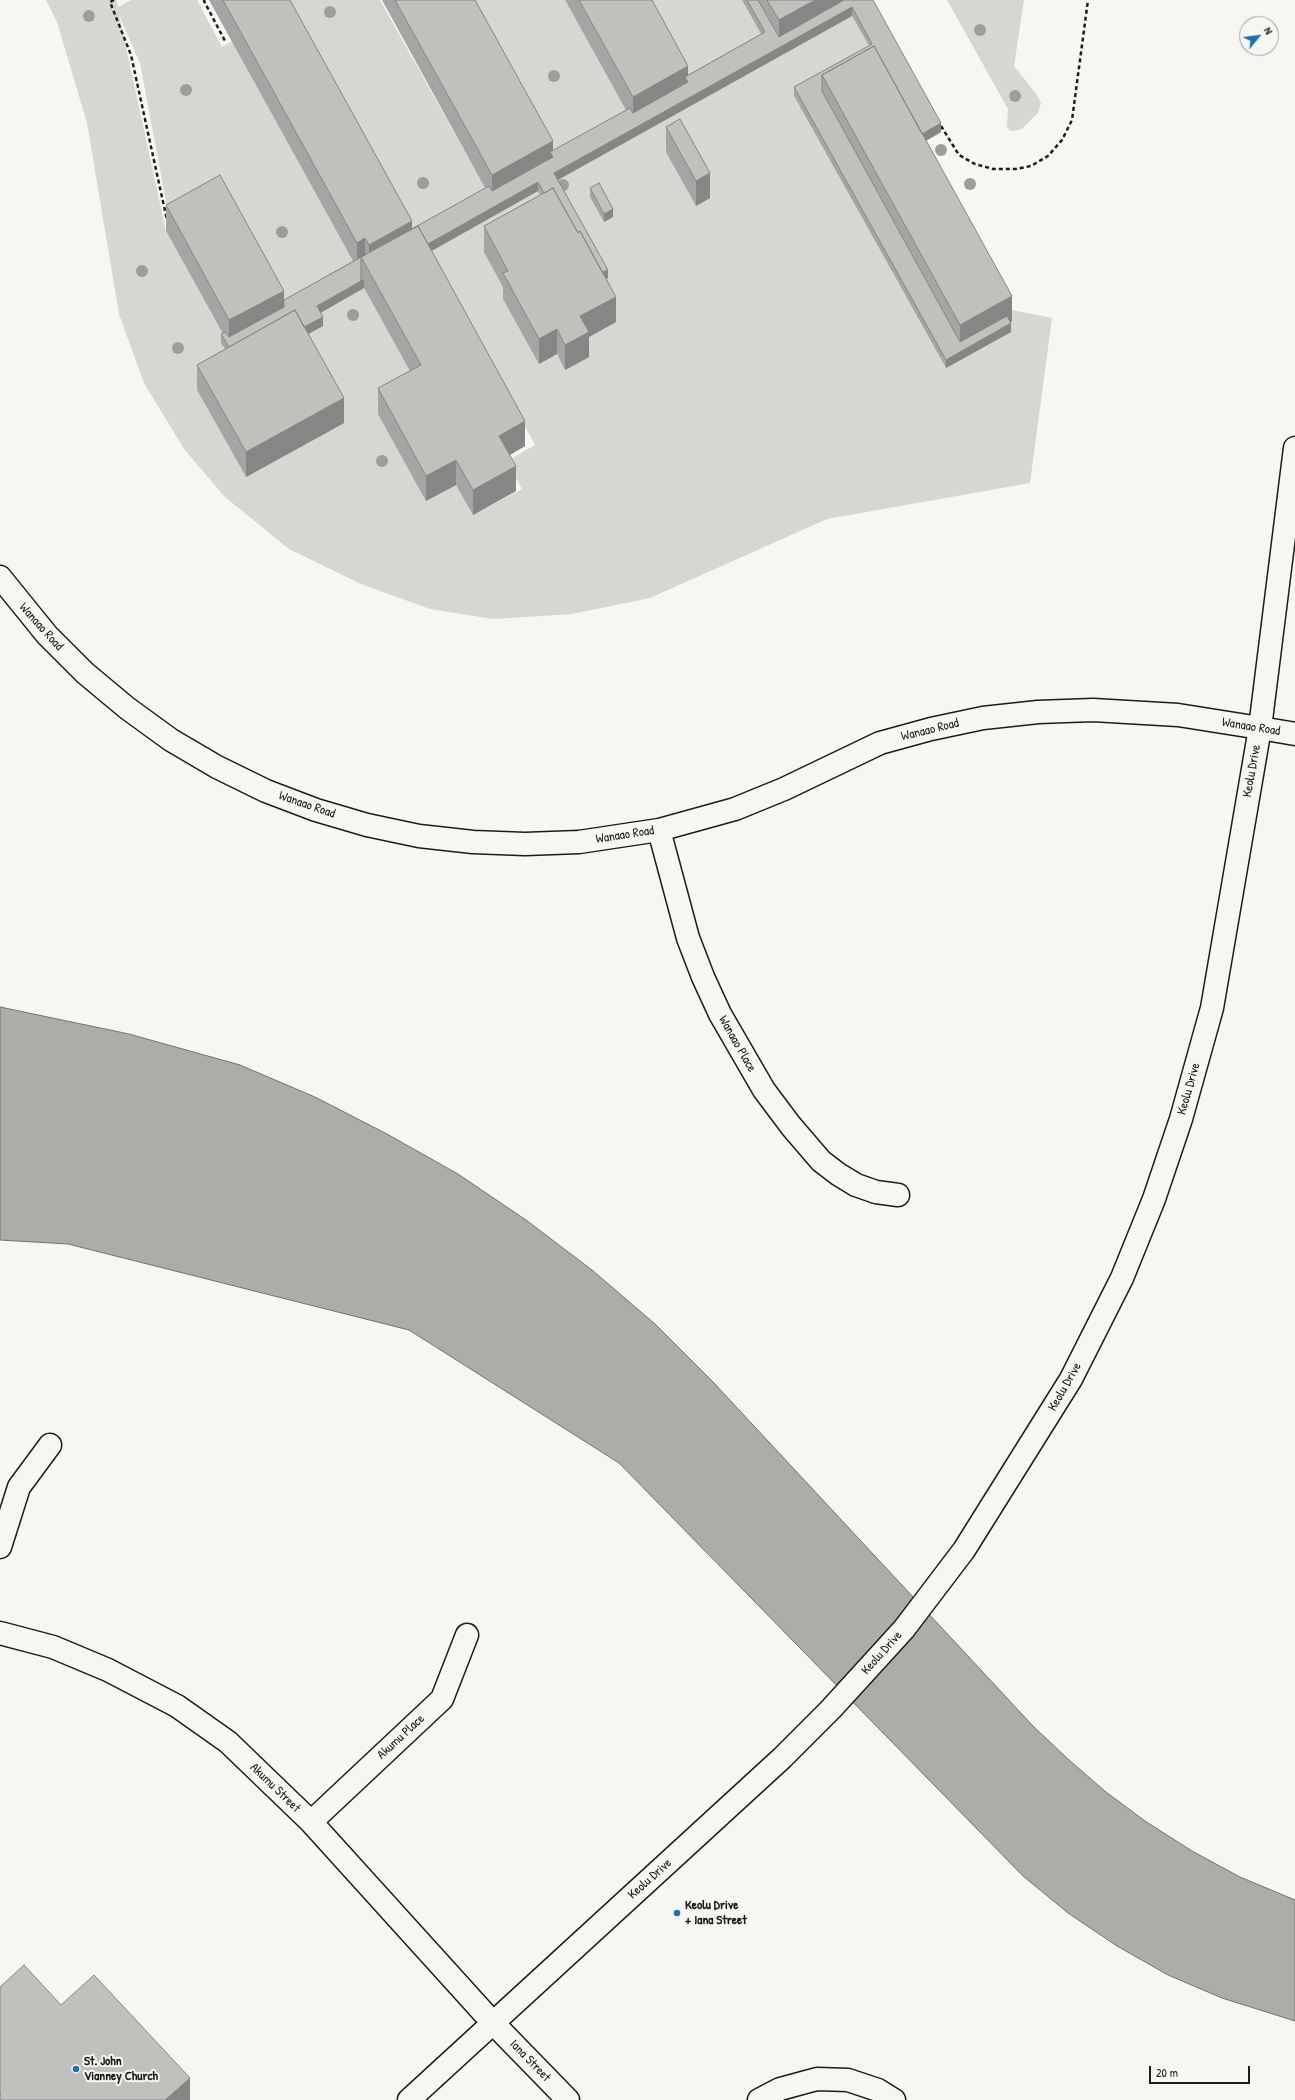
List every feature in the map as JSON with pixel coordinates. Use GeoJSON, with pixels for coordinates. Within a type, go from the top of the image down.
{"type":"FeatureCollection","features":[{"type":"Feature","properties":{"kind":"street","name":"Keolu Drive"},"geometry":{"type":"LineString","coordinates":[[409,2100],[782,1758],[831,1709],[904,1629],[964,1550],[1004,1489],[1071,1379],[1122,1278],[1154,1200],[1180,1119],[1212,1008],[1260,728],[1295,448]]}},
{"type":"Feature","properties":{"kind":"street","name":"Wanaao Road"},"geometry":{"type":"LineString","coordinates":[[4,592],[85,673],[127,708],[158,730],[217,767],[266,791],[316,810],[367,825],[419,836],[472,842],[525,844],[579,842],[659,830],[735,809],[784,789],[880,744],[931,729],[983,718],[1038,712],[1093,710],[1178,715],[1295,734]]}},
{"type":"Feature","properties":{"kind":"street","name":"Wanaao Place"},"geometry":{"type":"LineString","coordinates":[[659,830],[688,938],[703,977],[720,1014],[764,1090],[791,1126],[821,1161],[856,1185],[876,1192],[898,1195]]}},
{"type":"Feature","properties":{"kind":"street"},"geometry":{"type":"LineString","coordinates":[[0,1547],[19,1487],[50,1446]]}},
{"type":"Feature","properties":{"kind":"street","name":"Akumu Street"},"geometry":{"type":"LineString","coordinates":[[0,1633],[53,1647],[108,1670],[177,1706],[228,1742],[311,1822],[493,2023]]}},
{"type":"Feature","properties":{"kind":"street","name":"Akumu Place"},"geometry":{"type":"LineString","coordinates":[[311,1822],[442,1699],[467,1635]]}},
{"type":"Feature","properties":{"kind":"street","name":"Iana Street"},"geometry":{"type":"LineString","coordinates":[[493,2023],[568,2100]]}},
{"type":"Feature","properties":{"kind":"street"},"geometry":{"type":"LineString","coordinates":[[759,2100],[780,2089],[817,2079],[848,2080],[878,2090],[894,2100]]}},
{"type":"Feature","properties":{"kind":"path"},"geometry":{"type":"LineString","coordinates":[[114,0],[110,2],[131,55],[168,223]]}},
{"type":"Feature","properties":{"kind":"path"},"geometry":{"type":"LineString","coordinates":[[205,0],[204,1],[225,41]]}},
{"type":"Feature","properties":{"kind":"path"},"geometry":{"type":"LineString","coordinates":[[938,122],[959,155],[975,164],[993,169],[1016,168],[1031,166],[1048,156],[1062,140],[1072,120],[1088,0]]}},
{"type":"Feature","properties":{"kind":"shaded area"},"geometry":{"type":"Polygon","coordinates":[[[46,0],[116,0],[118,7],[131,0],[197,0],[222,47],[232,41],[357,268],[281,310],[171,228],[140,63],[119,15],[166,231],[226,340],[222,343],[236,369],[197,390],[246,477],[297,340],[317,315],[364,288],[421,390],[426,501],[456,485],[473,515],[522,489],[507,461],[535,445],[430,252],[538,191],[551,214],[508,296],[539,363],[557,354],[565,370],[580,341],[596,285],[607,278],[554,182],[852,16],[872,52],[794,96],[946,368],[1007,325],[1012,310],[1052,318],[1030,483],[827,519],[650,598],[572,614],[493,619],[430,609],[361,584],[289,549],[225,497],[184,449],[144,383],[119,314],[87,123],[57,22],[46,0]]]}},
{"type":"Feature","properties":{"kind":"shaded area"},"geometry":{"type":"Polygon","coordinates":[[[276,0],[380,0],[489,195],[408,240],[276,0]]]}},
{"type":"Feature","properties":{"kind":"shaded area"},"geometry":{"type":"Polygon","coordinates":[[[461,0],[565,0],[630,116],[550,161],[461,0]]]}},
{"type":"Feature","properties":{"kind":"shaded area"},"geometry":{"type":"Polygon","coordinates":[[[638,0],[742,0],[765,41],[685,85],[638,0]]]}},
{"type":"Feature","properties":{"kind":"shaded area"},"geometry":{"type":"Polygon","coordinates":[[[947,0],[1024,0],[1014,66],[1037,95],[1041,103],[1038,113],[1022,129],[1013,131],[1009,130],[1007,126],[1008,109],[947,0]]]}},
{"type":"Feature","properties":{"kind":"shaded area"},"geometry":{"type":"Polygon","coordinates":[[[0,1007],[129,1034],[240,1065],[315,1097],[387,1134],[458,1174],[526,1220],[592,1270],[655,1324],[714,1383],[1033,1726],[1069,1760],[1106,1792],[1145,1821],[1192,1851],[1240,1877],[1295,1900],[1295,2021],[1222,1998],[1168,1975],[1117,1946],[1068,1913],[1023,1876],[619,1463],[409,1330],[68,1244],[0,1240],[0,1007]]]}},
{"type":"Feature","properties":{"kind":"building"},"geometry":{"type":"Polygon","coordinates":[[[223,0],[290,0],[412,221],[369,245],[365,238],[357,243],[223,0]]]}},
{"type":"Feature","properties":{"kind":"building"},"geometry":{"type":"Polygon","coordinates":[[[395,0],[475,0],[553,141],[492,175],[395,0]]]}},
{"type":"Feature","properties":{"kind":"building"},"geometry":{"type":"Polygon","coordinates":[[[579,0],[652,0],[688,66],[633,97],[579,0]]]}},
{"type":"Feature","properties":{"kind":"building"},"geometry":{"type":"Polygon","coordinates":[[[747,0],[758,0],[779,37],[844,0],[873,0],[941,123],[922,134],[874,46],[822,75],[822,91],[960,342],[1007,316],[1011,323],[946,360],[794,87],[872,44],[852,7],[554,173],[608,270],[602,272],[580,231],[578,233],[553,188],[544,193],[538,182],[428,244],[418,226],[408,231],[489,186],[492,191],[553,157],[550,152],[630,108],[633,113],[688,82],[685,77],[765,32],[747,0]]]}},
{"type":"Feature","properties":{"kind":"building"},"geometry":{"type":"Polygon","coordinates":[[[767,0],[815,0],[779,20],[767,0]]]}},
{"type":"Feature","properties":{"kind":"building"},"geometry":{"type":"Polygon","coordinates":[[[874,46],[1012,296],[960,325],[822,75],[874,46]]]}},
{"type":"Feature","properties":{"kind":"building"},"geometry":{"type":"Polygon","coordinates":[[[680,119],[710,173],[696,181],[666,127],[680,119]]]}},
{"type":"Feature","properties":{"kind":"building"},"geometry":{"type":"Polygon","coordinates":[[[220,175],[284,291],[229,320],[166,205],[220,175]]]}},
{"type":"Feature","properties":{"kind":"building"},"geometry":{"type":"Polygon","coordinates":[[[599,183],[613,209],[604,214],[590,188],[599,183]]]}},
{"type":"Feature","properties":{"kind":"building"},"geometry":{"type":"Polygon","coordinates":[[[553,188],[578,233],[580,231],[616,297],[580,316],[589,332],[565,345],[557,329],[539,339],[503,273],[508,271],[484,226],[553,188]]]}},
{"type":"Feature","properties":{"kind":"building"},"geometry":{"type":"Polygon","coordinates":[[[418,226],[525,421],[499,436],[516,466],[473,490],[456,460],[426,476],[378,388],[421,365],[361,257],[418,226]]]}},
{"type":"Feature","properties":{"kind":"building"},"geometry":{"type":"Polygon","coordinates":[[[361,257],[361,281],[317,306],[323,317],[304,327],[295,310],[229,347],[221,334],[226,332],[229,337],[284,307],[284,300],[361,257]]]}},
{"type":"Feature","properties":{"kind":"building"},"geometry":{"type":"Polygon","coordinates":[[[295,310],[344,398],[246,452],[197,365],[295,310]]]}},
{"type":"Feature","properties":{"kind":"building","name":"St. John Vianney Church"},"geometry":{"type":"Polygon","coordinates":[[[24,1965],[61,2005],[94,1975],[190,2078],[165,2100],[0,2100],[0,1987],[24,1965]]]}},
{"type":"Feature","properties":{"kind":"place","name":"Keolu Drive + Iana Street"},"geometry":{"type":"Point","coordinates":[677,1913]}},
{"type":"Feature","properties":{"kind":"place","name":"St. John Vianney Church"},"geometry":{"type":"Point","coordinates":[76,2069]}}]}
